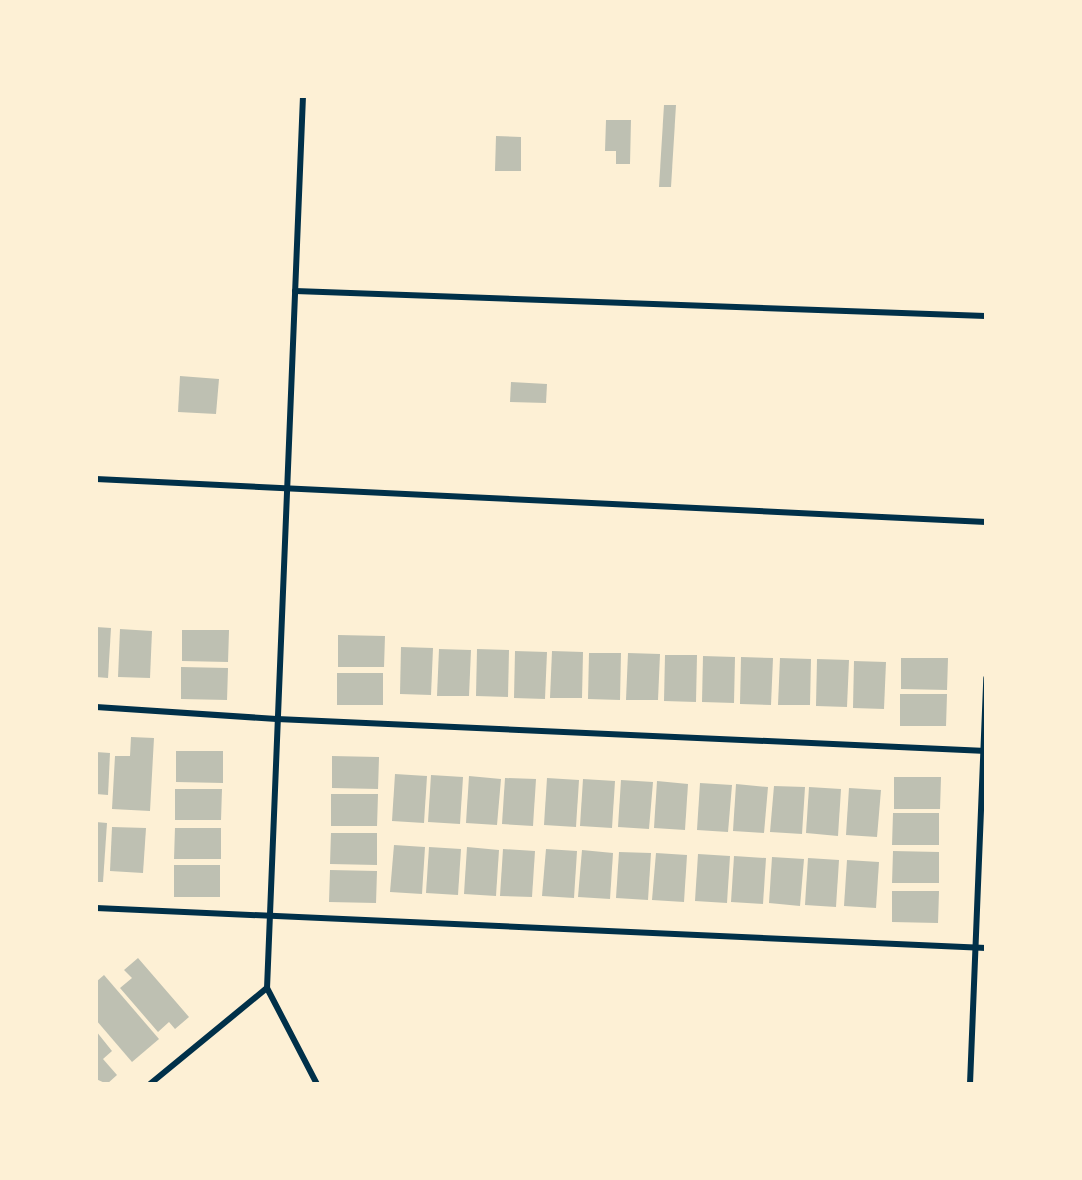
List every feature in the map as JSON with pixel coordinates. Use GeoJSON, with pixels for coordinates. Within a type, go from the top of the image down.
{"type":"FeatureCollection","features":[{"type":"Feature","properties":{"kind":"street"},"geometry":{"type":"LineString","coordinates":[[303,96],[267,988],[317,1084]]}},
{"type":"Feature","properties":{"kind":"street"},"geometry":{"type":"LineString","coordinates":[[295,291],[986,316]]}},
{"type":"Feature","properties":{"kind":"street"},"geometry":{"type":"LineString","coordinates":[[96,479],[986,522]]}},
{"type":"Feature","properties":{"kind":"street"},"geometry":{"type":"LineString","coordinates":[[970,1084],[974,947],[985,750],[986,678]]}},
{"type":"Feature","properties":{"kind":"street"},"geometry":{"type":"LineString","coordinates":[[96,707],[277,719],[985,750]]}},
{"type":"Feature","properties":{"kind":"street"},"geometry":{"type":"LineString","coordinates":[[96,908],[986,948]]}},
{"type":"Feature","properties":{"kind":"street"},"geometry":{"type":"LineString","coordinates":[[150,1084],[267,988]]}},
{"type":"Feature","properties":{"kind":"building"},"geometry":{"type":"Polygon","coordinates":[[[664,105],[676,105],[671,187],[659,187],[664,105]]]}},
{"type":"Feature","properties":{"kind":"building"},"geometry":{"type":"Polygon","coordinates":[[[606,120],[631,120],[630,164],[616,164],[616,151],[605,151],[606,120]]]}},
{"type":"Feature","properties":{"kind":"building"},"geometry":{"type":"Polygon","coordinates":[[[496,136],[521,137],[521,171],[495,171],[496,136]]]}},
{"type":"Feature","properties":{"kind":"building"},"geometry":{"type":"Polygon","coordinates":[[[180,376],[219,379],[216,414],[178,412],[180,376]]]}},
{"type":"Feature","properties":{"kind":"building"},"geometry":{"type":"Polygon","coordinates":[[[511,382],[547,384],[546,403],[510,402],[511,382]]]}},
{"type":"Feature","properties":{"kind":"building"},"geometry":{"type":"Polygon","coordinates":[[[96,627],[111,628],[108,678],[96,677],[96,627]]]}},
{"type":"Feature","properties":{"kind":"building"},"geometry":{"type":"Polygon","coordinates":[[[120,629],[152,631],[150,678],[118,677],[120,629]]]}},
{"type":"Feature","properties":{"kind":"building"},"geometry":{"type":"Polygon","coordinates":[[[182,630],[229,630],[228,662],[182,661],[182,630]]]}},
{"type":"Feature","properties":{"kind":"building"},"geometry":{"type":"Polygon","coordinates":[[[338,635],[385,636],[384,667],[338,667],[338,635]]]}},
{"type":"Feature","properties":{"kind":"building"},"geometry":{"type":"Polygon","coordinates":[[[401,647],[433,648],[431,695],[400,694],[401,647]]]}},
{"type":"Feature","properties":{"kind":"building"},"geometry":{"type":"Polygon","coordinates":[[[439,649],[471,650],[469,696],[437,696],[439,649]]]}},
{"type":"Feature","properties":{"kind":"building"},"geometry":{"type":"Polygon","coordinates":[[[477,649],[509,650],[508,697],[476,696],[477,649]]]}},
{"type":"Feature","properties":{"kind":"building"},"geometry":{"type":"Polygon","coordinates":[[[515,651],[547,652],[545,699],[514,698],[515,651]]]}},
{"type":"Feature","properties":{"kind":"building"},"geometry":{"type":"Polygon","coordinates":[[[552,651],[583,652],[582,698],[550,698],[552,651]]]}},
{"type":"Feature","properties":{"kind":"building"},"geometry":{"type":"Polygon","coordinates":[[[589,653],[621,653],[620,700],[588,699],[589,653]]]}},
{"type":"Feature","properties":{"kind":"building"},"geometry":{"type":"Polygon","coordinates":[[[628,653],[660,654],[658,700],[626,700],[628,653]]]}},
{"type":"Feature","properties":{"kind":"building"},"geometry":{"type":"Polygon","coordinates":[[[665,655],[697,655],[696,702],[664,701],[665,655]]]}},
{"type":"Feature","properties":{"kind":"building"},"geometry":{"type":"Polygon","coordinates":[[[703,656],[735,657],[734,703],[702,702],[703,656]]]}},
{"type":"Feature","properties":{"kind":"building"},"geometry":{"type":"Polygon","coordinates":[[[741,657],[773,658],[771,705],[740,704],[741,657]]]}},
{"type":"Feature","properties":{"kind":"building"},"geometry":{"type":"Polygon","coordinates":[[[780,658],[811,659],[810,705],[778,705],[780,658]]]}},
{"type":"Feature","properties":{"kind":"building"},"geometry":{"type":"Polygon","coordinates":[[[901,658],[948,658],[947,690],[901,689],[901,658]]]}},
{"type":"Feature","properties":{"kind":"building"},"geometry":{"type":"Polygon","coordinates":[[[817,659],[849,660],[847,707],[816,706],[817,659]]]}},
{"type":"Feature","properties":{"kind":"building"},"geometry":{"type":"Polygon","coordinates":[[[854,661],[886,662],[884,709],[853,708],[854,661]]]}},
{"type":"Feature","properties":{"kind":"building"},"geometry":{"type":"Polygon","coordinates":[[[181,667],[228,668],[227,700],[181,699],[181,667]]]}},
{"type":"Feature","properties":{"kind":"building"},"geometry":{"type":"Polygon","coordinates":[[[337,673],[383,673],[383,705],[337,705],[337,673]]]}},
{"type":"Feature","properties":{"kind":"building"},"geometry":{"type":"Polygon","coordinates":[[[900,694],[947,694],[946,726],[900,726],[900,694]]]}},
{"type":"Feature","properties":{"kind":"building"},"geometry":{"type":"Polygon","coordinates":[[[131,737],[154,738],[150,811],[112,809],[115,756],[130,756],[131,737]]]}},
{"type":"Feature","properties":{"kind":"building"},"geometry":{"type":"Polygon","coordinates":[[[176,751],[223,751],[223,783],[176,782],[176,751]]]}},
{"type":"Feature","properties":{"kind":"building"},"geometry":{"type":"Polygon","coordinates":[[[96,752],[110,753],[108,795],[96,794],[96,752]]]}},
{"type":"Feature","properties":{"kind":"building"},"geometry":{"type":"Polygon","coordinates":[[[332,756],[379,757],[378,789],[332,788],[332,756]]]}},
{"type":"Feature","properties":{"kind":"building"},"geometry":{"type":"Polygon","coordinates":[[[395,774],[427,776],[424,823],[392,821],[395,774]]]}},
{"type":"Feature","properties":{"kind":"building"},"geometry":{"type":"Polygon","coordinates":[[[431,775],[463,777],[460,824],[428,822],[431,775]]]}},
{"type":"Feature","properties":{"kind":"building"},"geometry":{"type":"Polygon","coordinates":[[[469,776],[501,779],[497,825],[466,823],[469,776]]]}},
{"type":"Feature","properties":{"kind":"building"},"geometry":{"type":"Polygon","coordinates":[[[894,777],[941,777],[940,809],[894,809],[894,777]]]}},
{"type":"Feature","properties":{"kind":"building"},"geometry":{"type":"Polygon","coordinates":[[[505,778],[536,779],[533,826],[502,824],[505,778]]]}},
{"type":"Feature","properties":{"kind":"building"},"geometry":{"type":"Polygon","coordinates":[[[547,778],[579,780],[576,827],[544,825],[547,778]]]}},
{"type":"Feature","properties":{"kind":"building"},"geometry":{"type":"Polygon","coordinates":[[[583,779],[615,781],[612,828],[580,826],[583,779]]]}},
{"type":"Feature","properties":{"kind":"building"},"geometry":{"type":"Polygon","coordinates":[[[621,780],[653,782],[649,829],[618,827],[621,780]]]}},
{"type":"Feature","properties":{"kind":"building"},"geometry":{"type":"Polygon","coordinates":[[[657,781],[688,784],[685,830],[654,828],[657,781]]]}},
{"type":"Feature","properties":{"kind":"building"},"geometry":{"type":"Polygon","coordinates":[[[700,783],[732,785],[728,832],[697,830],[700,783]]]}},
{"type":"Feature","properties":{"kind":"building"},"geometry":{"type":"Polygon","coordinates":[[[736,784],[768,787],[764,833],[733,831],[736,784]]]}},
{"type":"Feature","properties":{"kind":"building"},"geometry":{"type":"Polygon","coordinates":[[[774,786],[805,787],[802,834],[770,832],[774,786]]]}},
{"type":"Feature","properties":{"kind":"building"},"geometry":{"type":"Polygon","coordinates":[[[809,787],[841,789],[838,836],[806,833],[809,787]]]}},
{"type":"Feature","properties":{"kind":"building"},"geometry":{"type":"Polygon","coordinates":[[[849,788],[881,790],[877,837],[846,835],[849,788]]]}},
{"type":"Feature","properties":{"kind":"building"},"geometry":{"type":"Polygon","coordinates":[[[175,789],[222,789],[221,820],[175,820],[175,789]]]}},
{"type":"Feature","properties":{"kind":"building"},"geometry":{"type":"Polygon","coordinates":[[[331,794],[378,794],[377,826],[331,826],[331,794]]]}},
{"type":"Feature","properties":{"kind":"building"},"geometry":{"type":"Polygon","coordinates":[[[893,813],[939,813],[939,845],[892,845],[893,813]]]}},
{"type":"Feature","properties":{"kind":"building"},"geometry":{"type":"Polygon","coordinates":[[[96,822],[107,823],[103,882],[96,882],[96,822]]]}},
{"type":"Feature","properties":{"kind":"building"},"geometry":{"type":"Polygon","coordinates":[[[112,827],[146,828],[143,873],[110,871],[112,827]]]}},
{"type":"Feature","properties":{"kind":"building"},"geometry":{"type":"Polygon","coordinates":[[[175,828],[221,828],[221,859],[174,859],[175,828]]]}},
{"type":"Feature","properties":{"kind":"building"},"geometry":{"type":"Polygon","coordinates":[[[331,833],[377,833],[377,865],[330,864],[331,833]]]}},
{"type":"Feature","properties":{"kind":"building"},"geometry":{"type":"Polygon","coordinates":[[[394,845],[425,847],[422,894],[390,892],[394,845]]]}},
{"type":"Feature","properties":{"kind":"building"},"geometry":{"type":"Polygon","coordinates":[[[429,847],[461,849],[458,895],[426,893],[429,847]]]}},
{"type":"Feature","properties":{"kind":"building"},"geometry":{"type":"Polygon","coordinates":[[[467,847],[499,850],[496,896],[464,894],[467,847]]]}},
{"type":"Feature","properties":{"kind":"building"},"geometry":{"type":"Polygon","coordinates":[[[503,849],[535,851],[532,897],[500,896],[503,849]]]}},
{"type":"Feature","properties":{"kind":"building"},"geometry":{"type":"Polygon","coordinates":[[[546,849],[577,851],[574,898],[542,896],[546,849]]]}},
{"type":"Feature","properties":{"kind":"building"},"geometry":{"type":"Polygon","coordinates":[[[582,850],[613,853],[610,899],[578,897],[582,850]]]}},
{"type":"Feature","properties":{"kind":"building"},"geometry":{"type":"Polygon","coordinates":[[[893,851],[939,852],[939,883],[892,883],[893,851]]]}},
{"type":"Feature","properties":{"kind":"building"},"geometry":{"type":"Polygon","coordinates":[[[619,852],[651,853],[648,900],[616,898],[619,852]]]}},
{"type":"Feature","properties":{"kind":"building"},"geometry":{"type":"Polygon","coordinates":[[[656,853],[687,855],[684,902],[652,900],[656,853]]]}},
{"type":"Feature","properties":{"kind":"building"},"geometry":{"type":"Polygon","coordinates":[[[698,854],[730,856],[727,903],[695,901],[698,854]]]}},
{"type":"Feature","properties":{"kind":"building"},"geometry":{"type":"Polygon","coordinates":[[[734,856],[766,858],[763,904],[731,902],[734,856]]]}},
{"type":"Feature","properties":{"kind":"building"},"geometry":{"type":"Polygon","coordinates":[[[772,857],[804,859],[800,906],[769,903],[772,857]]]}},
{"type":"Feature","properties":{"kind":"building"},"geometry":{"type":"Polygon","coordinates":[[[808,858],[839,860],[836,907],[805,905],[808,858]]]}},
{"type":"Feature","properties":{"kind":"building"},"geometry":{"type":"Polygon","coordinates":[[[847,860],[879,862],[876,908],[844,906],[847,860]]]}},
{"type":"Feature","properties":{"kind":"building"},"geometry":{"type":"Polygon","coordinates":[[[174,865],[220,865],[220,897],[174,897],[174,865]]]}},
{"type":"Feature","properties":{"kind":"building"},"geometry":{"type":"Polygon","coordinates":[[[330,870],[377,871],[376,903],[329,902],[330,870]]]}},
{"type":"Feature","properties":{"kind":"building"},"geometry":{"type":"Polygon","coordinates":[[[892,891],[939,891],[938,923],[892,922],[892,891]]]}},
{"type":"Feature","properties":{"kind":"building"},"geometry":{"type":"Polygon","coordinates":[[[138,958],[189,1017],[175,1029],[169,1022],[158,1032],[120,988],[132,978],[124,970],[138,958]]]}},
{"type":"Feature","properties":{"kind":"building"},"geometry":{"type":"Polygon","coordinates":[[[104,975],[159,1039],[132,1062],[96,1020],[96,982],[104,975]]]}},
{"type":"Feature","properties":{"kind":"building"},"geometry":{"type":"Polygon","coordinates":[[[96,1031],[112,1051],[103,1059],[117,1075],[107,1084],[96,1079],[96,1031]]]}}]}
